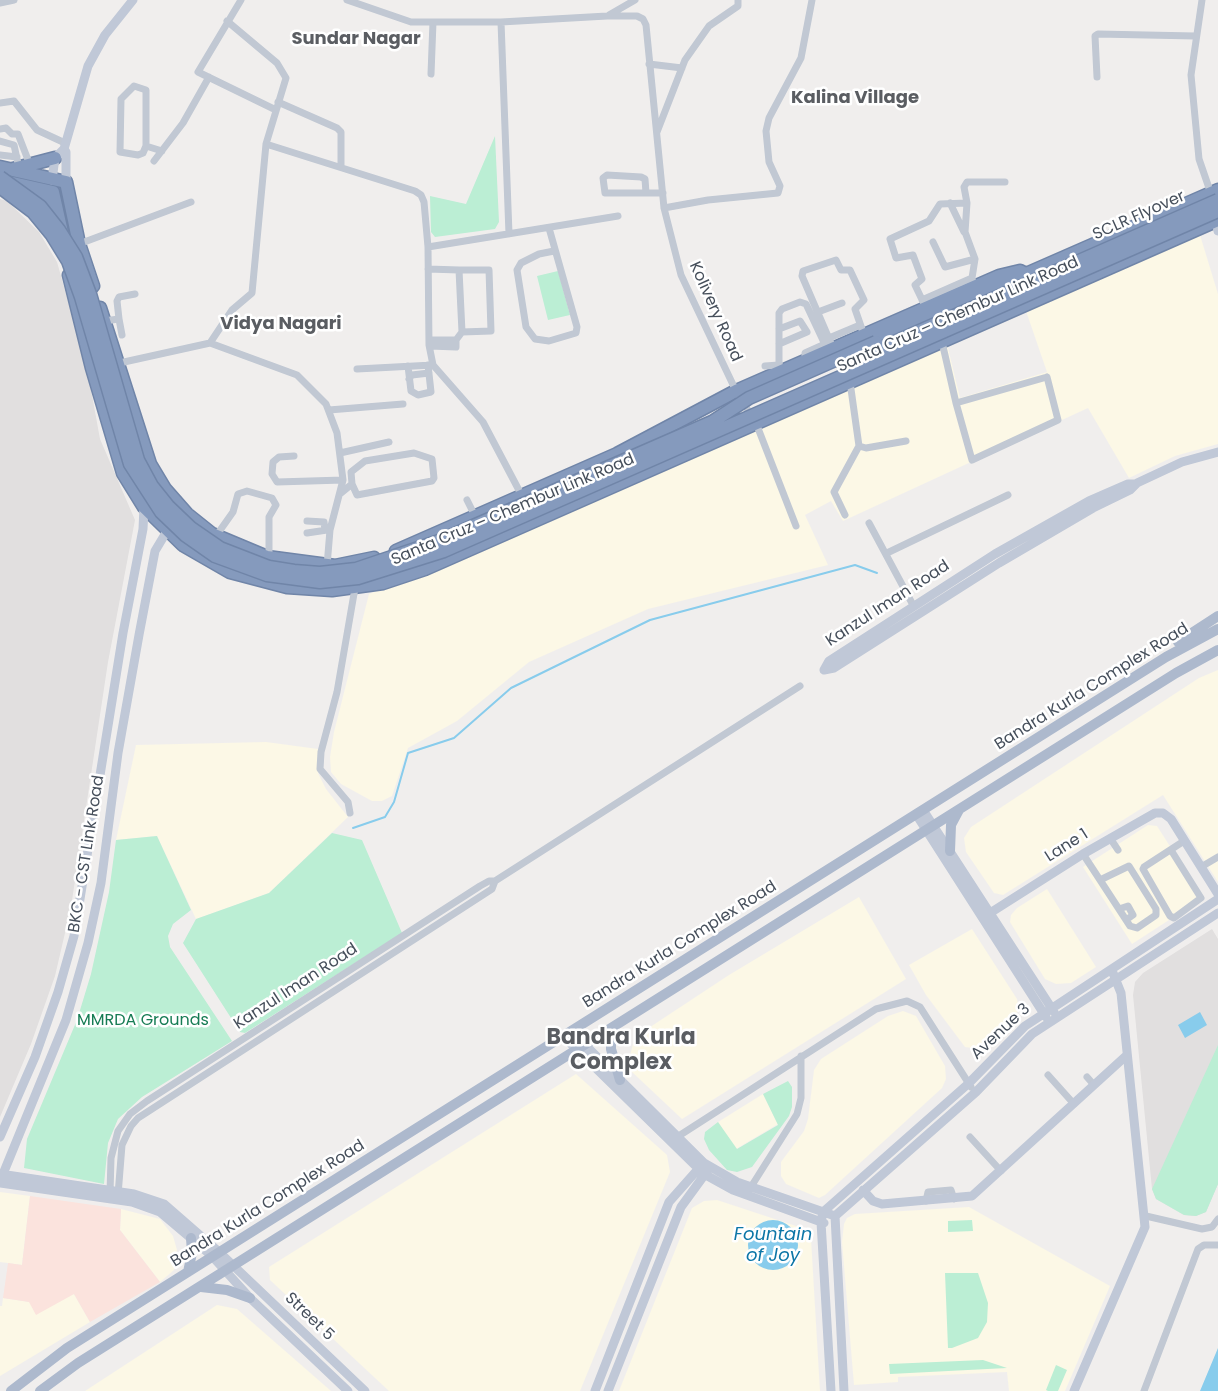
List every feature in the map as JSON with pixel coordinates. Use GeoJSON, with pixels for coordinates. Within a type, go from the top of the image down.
{"type":"FeatureCollection","features":[{"type":"Feature","properties":{"kind":"highway"},"geometry":{"type":"LineString","coordinates":[[9,171],[61,150]]}},
{"type":"Feature","properties":{"kind":"highway"},"geometry":{"type":"LineString","coordinates":[[9,171],[53,186],[67,188]]}},
{"type":"Feature","properties":{"kind":"highway"},"geometry":{"type":"LineString","coordinates":[[9,171],[43,200],[54,213],[63,238]]}},
{"type":"Feature","properties":{"kind":"highway"},"geometry":{"type":"LineString","coordinates":[[9,171],[59,230],[76,257],[90,294],[138,460],[152,486],[168,506],[191,528],[220,548],[286,570],[320,573],[356,569],[380,563],[439,541],[1218,221]]}},
{"type":"Feature","properties":{"kind":"highway","name":"Santa Cruz – Chembur Link Road"},"geometry":{"type":"LineString","coordinates":[[53,186],[70,282],[92,368],[123,472],[144,507],[183,545],[230,572],[287,587],[332,590],[355,588],[424,569],[1101,270],[1218,221]]}},
{"type":"Feature","properties":{"kind":"highway"},"geometry":{"type":"LineString","coordinates":[[0,187],[33,212],[68,261],[81,297],[129,464],[145,490],[161,512],[185,535],[216,556],[242,567],[284,579],[320,582],[358,578],[444,551],[711,428],[749,398],[1026,274]]}},
{"type":"Feature","properties":{"kind":"highway","name":"Santa Cruz – Chembur Link Road"},"geometry":{"type":"LineString","coordinates":[[67,188],[79,243],[150,464],[165,489],[187,514],[216,536],[243,549],[292,563],[327,566],[382,557],[616,454],[780,368],[862,330],[973,282],[1020,271],[1026,274],[1214,194]]}},
{"type":"Feature","properties":{"kind":"highway"},"geometry":{"type":"LineString","coordinates":[[0,194],[18,205],[42,230],[59,255],[70,282]]}},
{"type":"Feature","properties":{"kind":"highway","name":"SCLR Flyover"},"geometry":{"type":"LineString","coordinates":[[711,428],[1214,194]]}},
{"type":"Feature","properties":{"kind":"highway"},"geometry":{"type":"LineString","coordinates":[[405,576],[406,570],[710,440],[711,428]]}},
{"type":"Feature","properties":{"kind":"highway"},"geometry":{"type":"LineString","coordinates":[[287,587],[292,563]]}},
{"type":"Feature","properties":{"kind":"main road"},"geometry":{"type":"LineString","coordinates":[[1047,732],[1074,709],[1218,616]]}},
{"type":"Feature","properties":{"kind":"main road","name":"Bandra Kurla Complex Road"},"geometry":{"type":"LineString","coordinates":[[11,1391],[66,1348],[1166,657],[1218,629]]}},
{"type":"Feature","properties":{"kind":"main road","name":"Bandra Kurla Complex Road"},"geometry":{"type":"LineString","coordinates":[[40,1391],[78,1363],[930,828],[1218,650]]}},
{"type":"Feature","properties":{"kind":"main road"},"geometry":{"type":"LineString","coordinates":[[950,851],[951,825],[959,810]]}},
{"type":"Feature","properties":{"kind":"main road"},"geometry":{"type":"LineString","coordinates":[[616,1025],[611,1036],[611,1049],[620,1080]]}},
{"type":"Feature","properties":{"kind":"main road"},"geometry":{"type":"LineString","coordinates":[[188,1272],[192,1253],[191,1238]]}},
{"type":"Feature","properties":{"kind":"main road"},"geometry":{"type":"LineString","coordinates":[[200,1287],[227,1290],[250,1298]]}},
{"type":"Feature","properties":{"kind":"street"},"geometry":{"type":"LineString","coordinates":[[0,3],[14,0]]}},
{"type":"Feature","properties":{"kind":"street"},"geometry":{"type":"LineString","coordinates":[[53,186],[61,150],[88,66],[105,36],[133,0]]}},
{"type":"Feature","properties":{"kind":"street"},"geometry":{"type":"LineString","coordinates":[[241,0],[198,72],[277,106],[337,128],[341,132],[341,167]]}},
{"type":"Feature","properties":{"kind":"street"},"geometry":{"type":"LineString","coordinates":[[347,0],[411,22],[501,22],[607,16],[635,0]]}},
{"type":"Feature","properties":{"kind":"street"},"geometry":{"type":"LineString","coordinates":[[657,133],[682,68],[709,26],[738,6],[738,0]]}},
{"type":"Feature","properties":{"kind":"street"},"geometry":{"type":"LineString","coordinates":[[664,208],[708,200],[778,193],[780,186],[769,162],[766,131],[769,118],[801,58],[812,0]]}},
{"type":"Feature","properties":{"kind":"street"},"geometry":{"type":"LineString","coordinates":[[1202,0],[1191,75],[1199,159],[1214,194],[1218,221]]}},
{"type":"Feature","properties":{"kind":"street","name":"Kolivery Road"},"geometry":{"type":"LineString","coordinates":[[607,16],[637,16],[643,19],[664,208],[681,275],[736,391],[756,423],[796,526]]}},
{"type":"Feature","properties":{"kind":"street"},"geometry":{"type":"LineString","coordinates":[[210,343],[232,310],[252,293],[266,144],[286,78],[277,63],[227,21]]}},
{"type":"Feature","properties":{"kind":"street"},"geometry":{"type":"LineString","coordinates":[[432,74],[433,22]]}},
{"type":"Feature","properties":{"kind":"street"},"geometry":{"type":"LineString","coordinates":[[501,22],[509,234]]}},
{"type":"Feature","properties":{"kind":"street"},"geometry":{"type":"LineString","coordinates":[[1097,77],[1095,36],[1098,33],[1195,36]]}},
{"type":"Feature","properties":{"kind":"street"},"geometry":{"type":"LineString","coordinates":[[649,64],[682,68]]}},
{"type":"Feature","properties":{"kind":"street"},"geometry":{"type":"LineString","coordinates":[[154,161],[183,123],[208,77]]}},
{"type":"Feature","properties":{"kind":"street"},"geometry":{"type":"LineString","coordinates":[[134,86],[146,90],[146,146],[143,153],[138,155],[120,152],[120,99],[134,86]]}},
{"type":"Feature","properties":{"kind":"street"},"geometry":{"type":"LineString","coordinates":[[0,103],[14,102],[37,130],[66,152],[67,188]]}},
{"type":"Feature","properties":{"kind":"street"},"geometry":{"type":"LineString","coordinates":[[0,129],[6,128],[18,134],[9,171]]}},
{"type":"Feature","properties":{"kind":"street"},"geometry":{"type":"LineString","coordinates":[[0,141],[14,144],[9,171]]}},
{"type":"Feature","properties":{"kind":"street"},"geometry":{"type":"LineString","coordinates":[[266,144],[415,190],[421,195],[424,202],[428,247],[429,394],[414,395],[408,366]]}},
{"type":"Feature","properties":{"kind":"street"},"geometry":{"type":"LineString","coordinates":[[146,146],[162,151]]}},
{"type":"Feature","properties":{"kind":"street"},"geometry":{"type":"LineString","coordinates":[[0,155],[9,171]]}},
{"type":"Feature","properties":{"kind":"street"},"geometry":{"type":"LineString","coordinates":[[646,193],[645,180],[641,177],[607,175],[603,178],[605,193],[646,193],[663,193]]}},
{"type":"Feature","properties":{"kind":"street"},"geometry":{"type":"LineString","coordinates":[[965,232],[967,203],[964,187],[967,182],[1005,182]]}},
{"type":"Feature","properties":{"kind":"street"},"geometry":{"type":"LineString","coordinates":[[79,243],[191,202]]}},
{"type":"Feature","properties":{"kind":"street"},"geometry":{"type":"LineString","coordinates":[[950,203],[965,232],[975,259],[973,282]]}},
{"type":"Feature","properties":{"kind":"street"},"geometry":{"type":"LineString","coordinates":[[924,304],[915,285],[922,279],[913,255],[896,258],[889,241],[929,221],[940,204],[967,203]]}},
{"type":"Feature","properties":{"kind":"street"},"geometry":{"type":"LineString","coordinates":[[428,247],[618,216]]}},
{"type":"Feature","properties":{"kind":"street"},"geometry":{"type":"LineString","coordinates":[[549,228],[577,327],[576,333],[549,341],[535,339],[530,335],[517,270],[521,263],[539,254],[554,251]]}},
{"type":"Feature","properties":{"kind":"street"},"geometry":{"type":"LineString","coordinates":[[933,242],[945,267],[975,259]]}},
{"type":"Feature","properties":{"kind":"street"},"geometry":{"type":"LineString","coordinates":[[829,345],[802,273],[836,260],[841,270],[850,270],[864,300],[855,309],[862,330]]}},
{"type":"Feature","properties":{"kind":"street"},"geometry":{"type":"LineString","coordinates":[[428,269],[489,270],[491,331],[462,332]]}},
{"type":"Feature","properties":{"kind":"street"},"geometry":{"type":"LineString","coordinates":[[429,343],[456,344],[462,332],[459,270]]}},
{"type":"Feature","properties":{"kind":"street"},"geometry":{"type":"LineString","coordinates":[[122,335],[117,301],[119,297],[135,294]]}},
{"type":"Feature","properties":{"kind":"street"},"geometry":{"type":"LineString","coordinates":[[765,366],[780,368],[780,310],[804,302],[829,345]]}},
{"type":"Feature","properties":{"kind":"street"},"geometry":{"type":"LineString","coordinates":[[818,312],[842,303]]}},
{"type":"Feature","properties":{"kind":"street"},"geometry":{"type":"LineString","coordinates":[[104,321],[119,319]]}},
{"type":"Feature","properties":{"kind":"street"},"geometry":{"type":"LineString","coordinates":[[779,344],[807,332],[800,321],[780,329]]}},
{"type":"Feature","properties":{"kind":"street"},"geometry":{"type":"LineString","coordinates":[[942,342],[956,403],[972,459],[1058,420],[1047,377],[956,403]]}},
{"type":"Feature","properties":{"kind":"street"},"geometry":{"type":"LineString","coordinates":[[92,368],[210,343],[297,375],[326,404],[340,453],[343,480],[341,493],[328,530],[327,566]]}},
{"type":"Feature","properties":{"kind":"street"},"geometry":{"type":"LineString","coordinates":[[805,356],[805,353],[829,345]]}},
{"type":"Feature","properties":{"kind":"street"},"geometry":{"type":"LineString","coordinates":[[357,369],[408,366],[430,368],[483,422],[522,496]]}},
{"type":"Feature","properties":{"kind":"street"},"geometry":{"type":"LineString","coordinates":[[409,379],[412,375],[430,368]]}},
{"type":"Feature","properties":{"kind":"street"},"geometry":{"type":"LineString","coordinates":[[845,515],[834,492],[859,446],[850,382]]}},
{"type":"Feature","properties":{"kind":"street"},"geometry":{"type":"LineString","coordinates":[[328,410],[403,404]]}},
{"type":"Feature","properties":{"kind":"street"},"geometry":{"type":"LineString","coordinates":[[859,446],[866,448],[906,441]]}},
{"type":"Feature","properties":{"kind":"street"},"geometry":{"type":"LineString","coordinates":[[340,453],[389,442]]}},
{"type":"Feature","properties":{"kind":"street","name":"Kanzul Iman Road"},"geometry":{"type":"LineString","coordinates":[[1135,484],[1130,490],[1093,508],[999,563],[834,668],[824,670],[829,661],[913,605],[995,554],[1089,501],[1128,484],[1135,484],[1182,462],[1218,452]]}},
{"type":"Feature","properties":{"kind":"street"},"geometry":{"type":"LineString","coordinates":[[414,453],[432,459],[434,478],[432,482],[357,495],[352,484],[350,474],[365,461],[414,453]]}},
{"type":"Feature","properties":{"kind":"street"},"geometry":{"type":"LineString","coordinates":[[294,456],[279,457],[273,462],[272,474],[277,482],[343,480]]}},
{"type":"Feature","properties":{"kind":"street"},"geometry":{"type":"LineString","coordinates":[[341,493],[352,484]]}},
{"type":"Feature","properties":{"kind":"street"},"geometry":{"type":"LineString","coordinates":[[216,536],[233,512],[238,494],[247,491],[272,498],[276,506],[269,517],[269,558]]}},
{"type":"Feature","properties":{"kind":"street"},"geometry":{"type":"LineString","coordinates":[[887,553],[1008,495]]}},
{"type":"Feature","properties":{"kind":"street"},"geometry":{"type":"LineString","coordinates":[[467,500],[475,516]]}},
{"type":"Feature","properties":{"kind":"street","name":"BKC - CST Link Road"},"geometry":{"type":"LineString","coordinates":[[0,1137],[44,1032],[67,961],[85,880],[123,633],[143,530],[144,507]]}},
{"type":"Feature","properties":{"kind":"street"},"geometry":{"type":"LineString","coordinates":[[307,521],[324,522],[328,530]]}},
{"type":"Feature","properties":{"kind":"street"},"geometry":{"type":"LineString","coordinates":[[869,523],[913,605]]}},
{"type":"Feature","properties":{"kind":"street"},"geometry":{"type":"LineString","coordinates":[[307,532],[328,530]]}},
{"type":"Feature","properties":{"kind":"street","name":"BKC - CST Link Road"},"geometry":{"type":"LineString","coordinates":[[1,1177],[59,1037],[81,965],[101,883],[122,732],[155,551],[167,531]]}},
{"type":"Feature","properties":{"kind":"street"},"geometry":{"type":"LineString","coordinates":[[350,813],[348,802],[320,769],[321,752],[337,692],[355,588]]}},
{"type":"Feature","properties":{"kind":"street"},"geometry":{"type":"LineString","coordinates":[[123,633],[139,635]]}},
{"type":"Feature","properties":{"kind":"street","name":"Kanzul Iman Road"},"geometry":{"type":"LineString","coordinates":[[114,1195],[114,1143],[130,1114],[480,886],[489,881],[495,881],[800,686]]}},
{"type":"Feature","properties":{"kind":"street"},"geometry":{"type":"LineString","coordinates":[[107,731],[122,732]]}},
{"type":"Feature","properties":{"kind":"street"},"geometry":{"type":"LineString","coordinates":[[920,812],[1050,1014]]}},
{"type":"Feature","properties":{"kind":"street","name":"Lane 1"},"geometry":{"type":"LineString","coordinates":[[990,913],[1145,817],[1163,813],[1171,819],[1184,841]]}},
{"type":"Feature","properties":{"kind":"street"},"geometry":{"type":"LineString","coordinates":[[930,828],[950,851],[1050,1014]]}},
{"type":"Feature","properties":{"kind":"street"},"geometry":{"type":"LineString","coordinates":[[1110,838],[1118,850]]}},
{"type":"Feature","properties":{"kind":"street"},"geometry":{"type":"LineString","coordinates":[[1170,850],[1201,898],[1179,919],[1170,916],[1143,869],[1170,850],[1184,841],[1218,894]]}},
{"type":"Feature","properties":{"kind":"street"},"geometry":{"type":"LineString","coordinates":[[1083,854],[1130,926],[1137,928],[1157,912],[1132,868],[1125,865],[1100,880]]}},
{"type":"Feature","properties":{"kind":"street"},"geometry":{"type":"LineString","coordinates":[[1201,867],[1218,857]]}},
{"type":"Feature","properties":{"kind":"street","name":"Avenue 3"},"geometry":{"type":"LineString","coordinates":[[835,1216],[976,1092],[1050,1014],[1179,919],[1218,899]]}},
{"type":"Feature","properties":{"kind":"street","name":"Avenue 3"},"geometry":{"type":"LineString","coordinates":[[822,1217],[968,1084],[1025,1026],[1116,978],[1218,912]]}},
{"type":"Feature","properties":{"kind":"street"},"geometry":{"type":"LineString","coordinates":[[67,961],[81,965]]}},
{"type":"Feature","properties":{"kind":"street"},"geometry":{"type":"LineString","coordinates":[[1074,1391],[1145,1227],[1146,1216],[1121,993],[1110,969]]}},
{"type":"Feature","properties":{"kind":"street"},"geometry":{"type":"LineString","coordinates":[[673,1140],[801,1056],[881,1007],[907,1001],[920,1007],[968,1084],[976,1092]]}},
{"type":"Feature","properties":{"kind":"street"},"geometry":{"type":"LineString","coordinates":[[44,1032],[59,1037]]}},
{"type":"Feature","properties":{"kind":"street"},"geometry":{"type":"LineString","coordinates":[[567,1034],[704,1168],[748,1191],[822,1217],[833,1227]]}},
{"type":"Feature","properties":{"kind":"street"},"geometry":{"type":"LineString","coordinates":[[581,1047],[620,1080],[673,1140]]}},
{"type":"Feature","properties":{"kind":"street"},"geometry":{"type":"LineString","coordinates":[[863,1190],[873,1201],[882,1204],[972,1196],[1127,1055]]}},
{"type":"Feature","properties":{"kind":"street"},"geometry":{"type":"LineString","coordinates":[[748,1191],[797,1114],[801,1098],[801,1056]]}},
{"type":"Feature","properties":{"kind":"street"},"geometry":{"type":"LineString","coordinates":[[1048,1075],[1074,1104]]}},
{"type":"Feature","properties":{"kind":"street"},"geometry":{"type":"LineString","coordinates":[[1087,1077],[1094,1085]]}},
{"type":"Feature","properties":{"kind":"street"},"geometry":{"type":"LineString","coordinates":[[970,1137],[1001,1171]]}},
{"type":"Feature","properties":{"kind":"street"},"geometry":{"type":"LineString","coordinates":[[595,1391],[669,1202],[704,1168]]}},
{"type":"Feature","properties":{"kind":"street"},"geometry":{"type":"LineString","coordinates":[[608,1391],[681,1207],[704,1168]]}},
{"type":"Feature","properties":{"kind":"street"},"geometry":{"type":"LineString","coordinates":[[1,1177],[114,1195],[150,1198],[164,1204],[216,1254],[228,1269]]}},
{"type":"Feature","properties":{"kind":"street"},"geometry":{"type":"LineString","coordinates":[[114,1195],[160,1212],[191,1238],[216,1254]]}},
{"type":"Feature","properties":{"kind":"street"},"geometry":{"type":"LineString","coordinates":[[822,1217],[835,1216],[833,1227],[844,1391]]}},
{"type":"Feature","properties":{"kind":"street"},"geometry":{"type":"LineString","coordinates":[[1146,1216],[1203,1229],[1212,1227],[1218,1219]]}},
{"type":"Feature","properties":{"kind":"street"},"geometry":{"type":"LineString","coordinates":[[822,1217],[831,1391]]}},
{"type":"Feature","properties":{"kind":"street"},"geometry":{"type":"LineString","coordinates":[[1144,1391],[1198,1249],[1218,1245]]}},
{"type":"Feature","properties":{"kind":"street","name":"Street 5"},"geometry":{"type":"LineString","coordinates":[[228,1269],[250,1298],[348,1391]]}},
{"type":"Feature","properties":{"kind":"street","name":"Street 5"},"geometry":{"type":"LineString","coordinates":[[228,1269],[364,1391]]}},
{"type":"Feature","properties":{"kind":"shaded area"},"geometry":{"type":"Polygon","coordinates":[[[0,199],[7,201],[39,232],[57,262],[87,368],[100,439],[135,520],[108,662],[71,907],[55,976],[31,1044],[0,1117],[0,199]]]}},
{"type":"Feature","properties":{"kind":"shaded area"},"geometry":{"type":"Polygon","coordinates":[[[1200,235],[1218,294],[1218,444],[1175,456],[1129,478],[1088,408],[843,521],[831,501],[805,515],[828,565],[648,609],[529,662],[457,721],[408,748],[392,796],[382,801],[372,801],[341,784],[331,772],[330,757],[334,732],[369,594],[532,528],[947,344],[960,398],[1047,372],[1026,311],[1200,235]]]}},
{"type":"Feature","properties":{"kind":"shaded area"},"geometry":{"type":"Polygon","coordinates":[[[1218,670],[1218,882],[1163,795],[1003,895],[994,893],[966,852],[964,838],[971,827],[1199,678],[1218,670]]]}},
{"type":"Feature","properties":{"kind":"shaded area"},"geometry":{"type":"Polygon","coordinates":[[[266,742],[318,749],[318,773],[326,789],[348,817],[269,893],[196,919],[157,836],[116,840],[136,745],[266,742]]]}},
{"type":"Feature","properties":{"kind":"shaded area"},"geometry":{"type":"Polygon","coordinates":[[[1148,825],[1157,826],[1203,898],[1132,944],[1083,867],[1148,825]]]}},
{"type":"Feature","properties":{"kind":"shaded area"},"geometry":{"type":"Polygon","coordinates":[[[1047,889],[1096,967],[1071,983],[1056,984],[1045,979],[1010,922],[1011,915],[1017,908],[1047,889]]]}},
{"type":"Feature","properties":{"kind":"shaded area"},"geometry":{"type":"Polygon","coordinates":[[[859,897],[906,979],[682,1119],[631,1071],[629,1059],[635,1037],[729,975],[859,897]]]}},
{"type":"Feature","properties":{"kind":"shaded area"},"geometry":{"type":"Polygon","coordinates":[[[972,929],[1017,999],[1019,1009],[1006,1031],[979,1049],[965,1047],[926,995],[909,965],[972,929]]]}},
{"type":"Feature","properties":{"kind":"shaded area"},"geometry":{"type":"Polygon","coordinates":[[[1212,929],[1218,939],[1218,1184],[1206,1212],[1196,1216],[1184,1215],[1156,1199],[1152,1189],[1133,995],[1135,982],[1143,973],[1212,929]]]}},
{"type":"Feature","properties":{"kind":"shaded area"},"geometry":{"type":"Polygon","coordinates":[[[903,1011],[916,1016],[945,1066],[946,1079],[942,1088],[825,1195],[819,1198],[786,1184],[781,1176],[781,1162],[804,1131],[808,1119],[814,1070],[821,1059],[888,1016],[903,1011]]]}},
{"type":"Feature","properties":{"kind":"shaded area"},"geometry":{"type":"Polygon","coordinates":[[[576,1074],[667,1155],[670,1172],[580,1391],[389,1391],[270,1280],[269,1267],[576,1074]]]}},
{"type":"Feature","properties":{"kind":"shaded area"},"geometry":{"type":"Polygon","coordinates":[[[763,1094],[778,1124],[736,1149],[718,1122],[763,1094]]]}},
{"type":"Feature","properties":{"kind":"shaded area"},"geometry":{"type":"Polygon","coordinates":[[[0,1192],[30,1196],[22,1265],[0,1262],[0,1192]]]}},
{"type":"Feature","properties":{"kind":"shaded area"},"geometry":{"type":"Polygon","coordinates":[[[30,1196],[121,1209],[120,1230],[160,1282],[90,1322],[74,1294],[36,1315],[29,1302],[3,1298],[8,1263],[22,1265],[30,1196]]]}},
{"type":"Feature","properties":{"kind":"shaded area"},"geometry":{"type":"Polygon","coordinates":[[[717,1200],[802,1228],[811,1239],[820,1391],[619,1391],[692,1208],[704,1201],[717,1200]]]}},
{"type":"Feature","properties":{"kind":"shaded area"},"geometry":{"type":"Polygon","coordinates":[[[969,1207],[1110,1286],[1065,1391],[1009,1391],[1007,1372],[898,1377],[898,1382],[854,1385],[842,1242],[847,1218],[855,1214],[969,1207]]]}},
{"type":"Feature","properties":{"kind":"shaded area"},"geometry":{"type":"Polygon","coordinates":[[[121,1209],[160,1219],[173,1236],[177,1250],[174,1270],[160,1282],[120,1230],[121,1209]]]}},
{"type":"Feature","properties":{"kind":"shaded area"},"geometry":{"type":"Polygon","coordinates":[[[74,1294],[90,1322],[0,1376],[0,1306],[2,1306],[3,1298],[30,1302],[74,1294]]]}},
{"type":"Feature","properties":{"kind":"shaded area"},"geometry":{"type":"Polygon","coordinates":[[[217,1305],[237,1309],[331,1391],[85,1391],[217,1305]]]}},
{"type":"Feature","properties":{"kind":"green space"},"geometry":{"type":"Polygon","coordinates":[[[495,136],[499,222],[495,229],[435,237],[431,232],[430,196],[466,204],[495,136]]]}},
{"type":"Feature","properties":{"kind":"green space"},"geometry":{"type":"Polygon","coordinates":[[[558,271],[570,315],[548,320],[537,276],[558,271]]]}},
{"type":"Feature","properties":{"kind":"green space","name":"MMRDA Grounds"},"geometry":{"type":"Polygon","coordinates":[[[332,833],[362,840],[402,933],[245,1033],[240,1032],[183,943],[196,919],[269,893],[332,833]]]}},
{"type":"Feature","properties":{"kind":"green space","name":"MMRDA Grounds"},"geometry":{"type":"Polygon","coordinates":[[[157,836],[191,910],[173,924],[168,936],[170,947],[232,1041],[142,1097],[118,1119],[108,1143],[104,1184],[24,1168],[27,1139],[77,1020],[91,974],[109,892],[116,840],[157,836]]]}},
{"type":"Feature","properties":{"kind":"green space"},"geometry":{"type":"Polygon","coordinates":[[[1218,1045],[1218,1184],[1206,1212],[1196,1216],[1184,1215],[1156,1199],[1152,1189],[1218,1045]]]}},
{"type":"Feature","properties":{"kind":"green space"},"geometry":{"type":"Polygon","coordinates":[[[788,1081],[792,1087],[792,1107],[789,1116],[752,1167],[737,1172],[727,1170],[709,1150],[704,1139],[705,1132],[718,1122],[737,1149],[778,1125],[763,1094],[788,1081]]]}},
{"type":"Feature","properties":{"kind":"green space"},"geometry":{"type":"Polygon","coordinates":[[[972,1220],[973,1231],[948,1232],[948,1221],[972,1220]]]}},
{"type":"Feature","properties":{"kind":"green space"},"geometry":{"type":"Polygon","coordinates":[[[945,1273],[978,1273],[988,1303],[987,1322],[978,1338],[952,1348],[948,1348],[945,1273]]]}},
{"type":"Feature","properties":{"kind":"green space"},"geometry":{"type":"Polygon","coordinates":[[[983,1360],[1007,1368],[890,1374],[889,1364],[983,1360]]]}},
{"type":"Feature","properties":{"kind":"green space"},"geometry":{"type":"Polygon","coordinates":[[[1056,1365],[1067,1370],[1058,1391],[1048,1391],[1046,1390],[1056,1365]]]}},
{"type":"Feature","properties":{"kind":"water"},"geometry":{"type":"Polygon","coordinates":[[[1200,1012],[1207,1025],[1185,1038],[1178,1025],[1200,1012]]]}},
{"type":"Feature","properties":{"kind":"water","name":"Fountain of Joy"},"geometry":{"type":"Polygon","coordinates":[[[773,1220],[787,1224],[794,1231],[798,1245],[794,1259],[787,1266],[773,1270],[759,1266],[752,1259],[748,1245],[752,1231],[759,1224],[773,1220]]]}},
{"type":"Feature","properties":{"kind":"water"},"geometry":{"type":"Polygon","coordinates":[[[1218,1348],[1218,1391],[1200,1391],[1218,1348]]]}},
{"type":"Feature","properties":{"kind":"waterway"},"geometry":{"type":"LineString","coordinates":[[353,828],[385,817],[394,802],[408,753],[454,738],[511,688],[650,620],[855,565],[877,573]]}},
{"type":"Feature","properties":{"kind":"district","name":"Sundar Nagar"},"geometry":{"type":"Point","coordinates":[356,39]}},
{"type":"Feature","properties":{"kind":"district","name":"Kalina Village"},"geometry":{"type":"Point","coordinates":[855,98]}},
{"type":"Feature","properties":{"kind":"district","name":"Vidya Nagari"},"geometry":{"type":"Point","coordinates":[281,324]}},
{"type":"Feature","properties":{"kind":"district","name":"Bandra Kurla Complex"},"geometry":{"type":"Point","coordinates":[621,1050]}}]}
